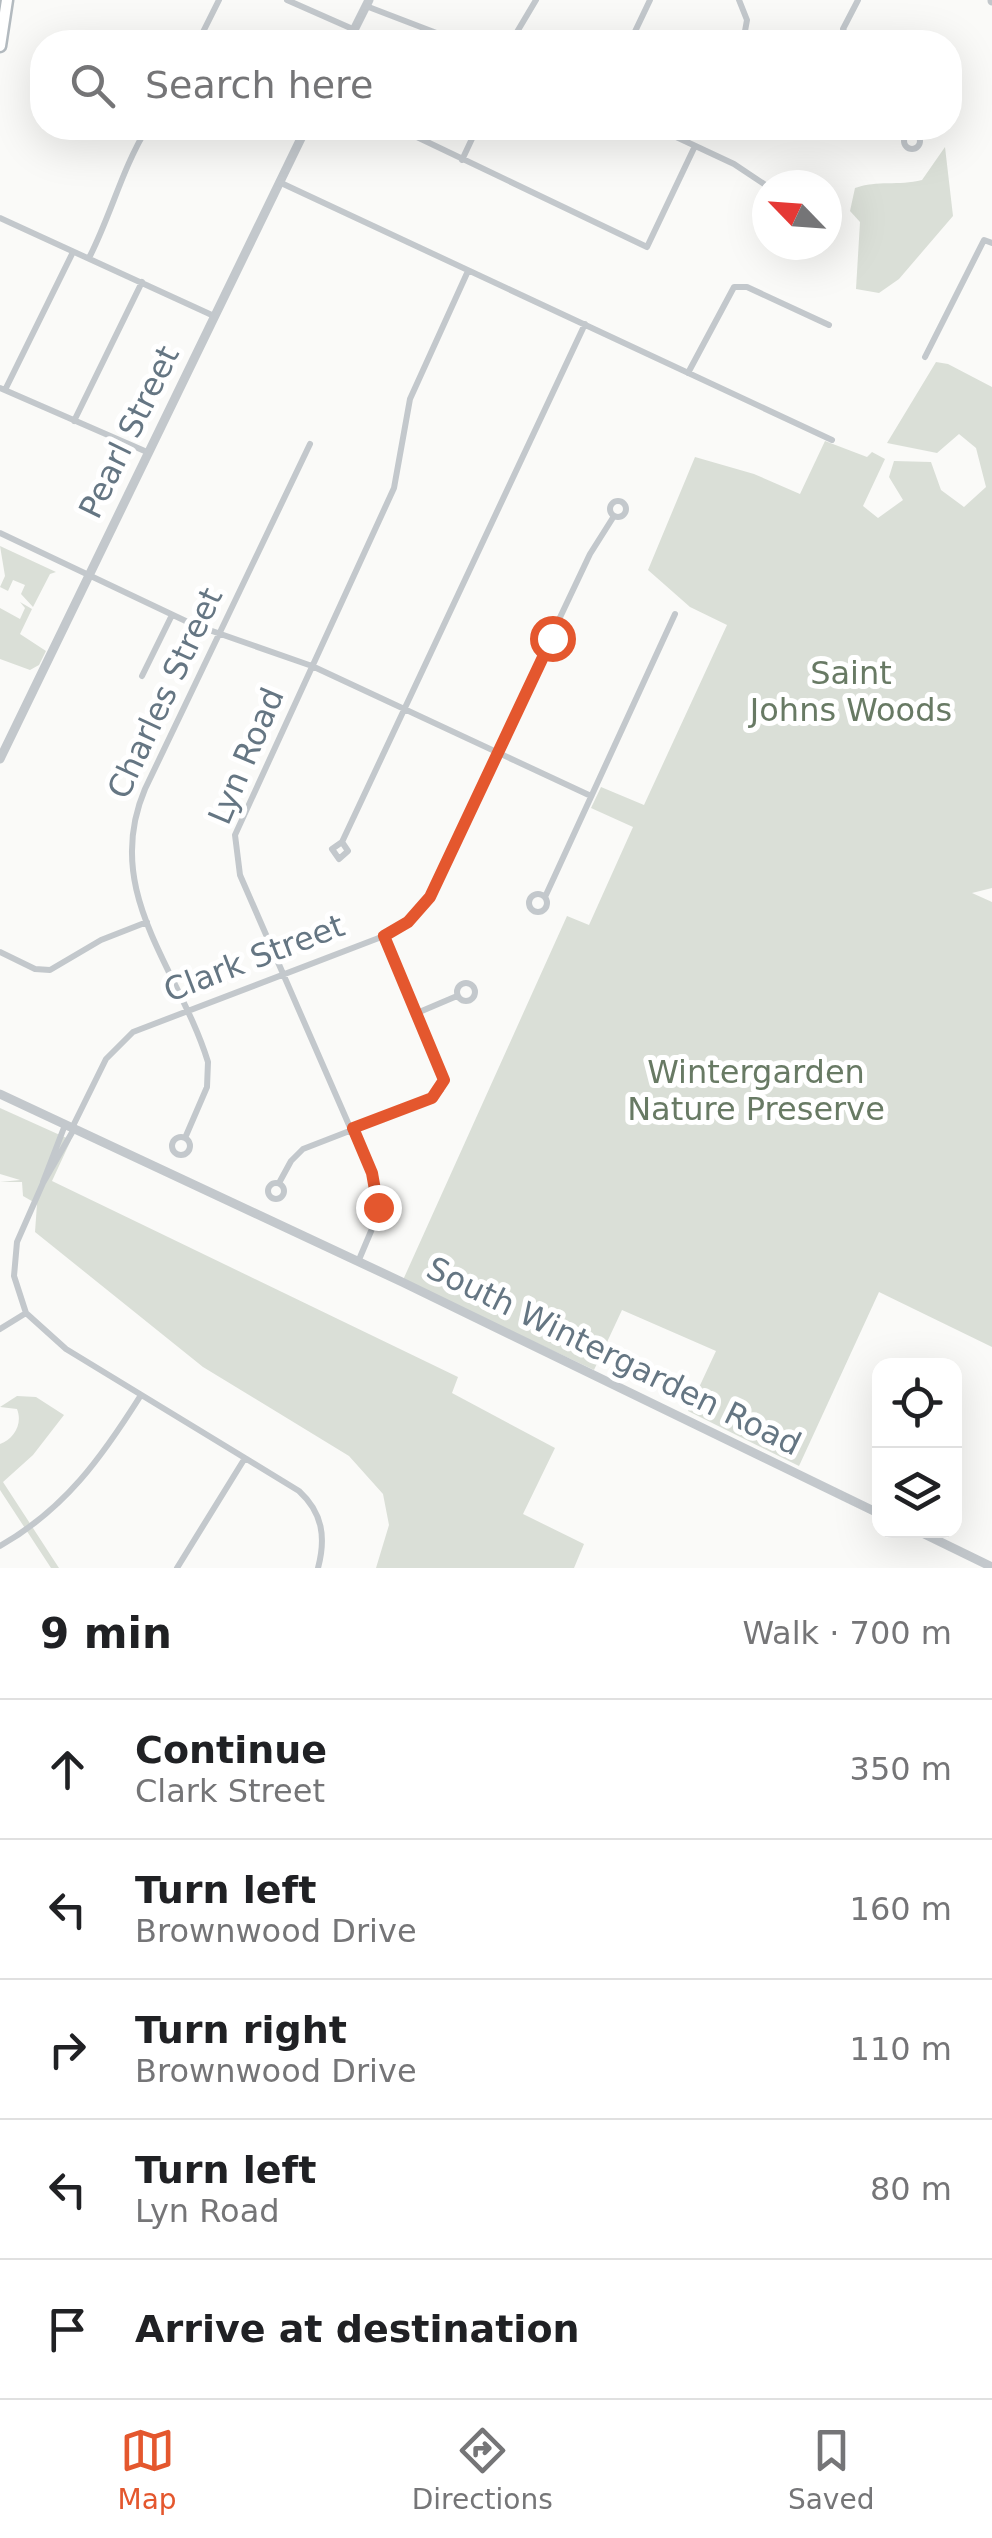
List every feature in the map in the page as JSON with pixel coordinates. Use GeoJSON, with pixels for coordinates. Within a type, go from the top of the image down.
{"type":"FeatureCollection","features":[{"type":"Feature","properties":{"kind":"main road"},"geometry":{"type":"LineString","coordinates":[[0,46],[7,0]]}},
{"type":"Feature","properties":{"kind":"street"},"geometry":{"type":"LineString","coordinates":[[204,30],[219,0]]}},
{"type":"Feature","properties":{"kind":"street"},"geometry":{"type":"LineString","coordinates":[[287,0],[355,30],[368,3],[432,30]]}},
{"type":"Feature","properties":{"kind":"street"},"geometry":{"type":"LineString","coordinates":[[518,30],[536,0]]}},
{"type":"Feature","properties":{"kind":"street"},"geometry":{"type":"LineString","coordinates":[[636,30],[650,0]]}},
{"type":"Feature","properties":{"kind":"street"},"geometry":{"type":"LineString","coordinates":[[738,0],[747,20],[745,30]]}},
{"type":"Feature","properties":{"kind":"street"},"geometry":{"type":"LineString","coordinates":[[844,30],[858,0]]}},
{"type":"Feature","properties":{"kind":"street"},"geometry":{"type":"LineString","coordinates":[[89,258],[107,222],[124,167],[140,140]]}},
{"type":"Feature","properties":{"kind":"street","name":"Pearl Street"},"geometry":{"type":"LineString","coordinates":[[0,759],[300,140]]}},
{"type":"Feature","properties":{"kind":"street"},"geometry":{"type":"LineString","coordinates":[[422,140],[647,246],[695,146]]}},
{"type":"Feature","properties":{"kind":"street"},"geometry":{"type":"LineString","coordinates":[[462,160],[472,140]]}},
{"type":"Feature","properties":{"kind":"street"},"geometry":{"type":"LineString","coordinates":[[682,140],[752,178]]}},
{"type":"Feature","properties":{"kind":"street"},"geometry":{"type":"LineString","coordinates":[[280,182],[832,440]]}},
{"type":"Feature","properties":{"kind":"street"},"geometry":{"type":"LineString","coordinates":[[0,218],[214,316]]}},
{"type":"Feature","properties":{"kind":"street"},"geometry":{"type":"LineString","coordinates":[[925,356],[988,242]]}},
{"type":"Feature","properties":{"kind":"street"},"geometry":{"type":"LineString","coordinates":[[72,252],[2,389],[147,452]]}},
{"type":"Feature","properties":{"kind":"street","name":"Lyn Road"},"geometry":{"type":"LineString","coordinates":[[358,1262],[374,1226],[378,1197],[353,1128],[240,874],[235,835],[394,488],[410,399],[468,271]]}},
{"type":"Feature","properties":{"kind":"street"},"geometry":{"type":"LineString","coordinates":[[74,421],[142,282]]}},
{"type":"Feature","properties":{"kind":"street"},"geometry":{"type":"LineString","coordinates":[[688,373],[734,287],[775,299],[829,325]]}},
{"type":"Feature","properties":{"kind":"street"},"geometry":{"type":"LineString","coordinates":[[342,842],[585,324]]}},
{"type":"Feature","properties":{"kind":"street","name":"Charles Street"},"geometry":{"type":"LineString","coordinates":[[185,1138],[210,1072],[130,870],[132,826],[218,634],[310,444]]}},
{"type":"Feature","properties":{"kind":"street","name":"Clark Street"},"geometry":{"type":"LineString","coordinates":[[26,1313],[16,1286],[14,1256],[43,1183],[98,1072],[118,1044],[147,1026],[384,936],[408,922],[430,897],[590,554],[614,516]]}},
{"type":"Feature","properties":{"kind":"street"},"geometry":{"type":"LineString","coordinates":[[0,533],[172,615],[312,666],[591,796]]}},
{"type":"Feature","properties":{"kind":"street"},"geometry":{"type":"LineString","coordinates":[[544,897],[676,614]]}},
{"type":"Feature","properties":{"kind":"street"},"geometry":{"type":"LineString","coordinates":[[142,676],[172,615]]}},
{"type":"Feature","properties":{"kind":"street"},"geometry":{"type":"LineString","coordinates":[[0,952],[35,969],[50,970],[101,940],[148,922]]}},
{"type":"Feature","properties":{"kind":"street"},"geometry":{"type":"LineString","coordinates":[[280,1183],[291,1160],[303,1149],[432,1098],[440,1090],[441,1068],[384,936]]}},
{"type":"Feature","properties":{"kind":"street"},"geometry":{"type":"LineString","coordinates":[[417,1013],[457,996]]}},
{"type":"Feature","properties":{"kind":"street","name":"South Wintergarden Road"},"geometry":{"type":"LineString","coordinates":[[0,1094],[872,1510]]}},
{"type":"Feature","properties":{"kind":"street"},"geometry":{"type":"LineString","coordinates":[[0,1329],[26,1313],[54,1341],[299,1491],[312,1505],[323,1532],[318,1568]]}},
{"type":"Feature","properties":{"kind":"street"},"geometry":{"type":"LineString","coordinates":[[0,1546],[45,1517],[78,1486],[141,1395]]}},
{"type":"Feature","properties":{"kind":"street"},"geometry":{"type":"LineString","coordinates":[[174,1568],[246,1458]]}},
{"type":"Feature","properties":{"kind":"street"},"geometry":{"type":"LineString","coordinates":[[932,1538],[992,1568]]}},
{"type":"Feature","properties":{"kind":"green space"},"geometry":{"type":"Polygon","coordinates":[[[945,147],[953,216],[899,279],[879,293],[856,289],[860,222],[850,211],[855,188],[922,180],[945,147]]]}},
{"type":"Feature","properties":{"kind":"green space","name":"Wintergarden Nature Preserve"},"geometry":{"type":"Polygon","coordinates":[[[936,362],[948,364],[992,387],[992,888],[972,893],[992,902],[992,1347],[879,1292],[799,1466],[688,1411],[716,1351],[622,1310],[594,1370],[403,1280],[567,916],[589,925],[633,827],[591,808],[601,787],[644,805],[727,625],[690,607],[648,570],[695,457],[754,474],[800,494],[825,441],[867,457],[872,452],[885,459],[863,506],[878,518],[903,500],[889,477],[894,461],[931,462],[941,490],[964,507],[986,487],[976,448],[959,434],[937,453],[887,443],[936,362]]]}},
{"type":"Feature","properties":{"kind":"green space"},"geometry":{"type":"Polygon","coordinates":[[[0,546],[56,572],[50,574],[33,607],[21,594],[25,585],[13,580],[8,591],[0,587],[5,576],[0,546]]]}},
{"type":"Feature","properties":{"kind":"green space"},"geometry":{"type":"Polygon","coordinates":[[[20,602],[32,609],[20,634],[46,651],[39,665],[30,670],[0,659],[0,608],[20,619],[25,608],[20,602]]]}},
{"type":"Feature","properties":{"kind":"green space"},"geometry":{"type":"Polygon","coordinates":[[[0,1108],[71,1140],[52,1181],[458,1377],[452,1393],[555,1448],[523,1514],[584,1544],[574,1568],[376,1568],[389,1525],[383,1494],[349,1456],[203,1367],[35,1232],[37,1204],[23,1196],[22,1182],[0,1182],[20,1180],[0,1174],[0,1108]]]}},
{"type":"Feature","properties":{"kind":"green space"},"geometry":{"type":"Polygon","coordinates":[[[17,1396],[36,1397],[64,1415],[33,1455],[3,1482],[59,1568],[51,1568],[0,1490],[0,1444],[13,1435],[19,1420],[17,1409],[0,1407],[17,1396]]]}},
{"type":"Feature","properties":{"kind":"route"},"geometry":{"type":"LineString","coordinates":[[378,1207],[372,1173],[353,1128],[432,1098],[444,1080],[384,936],[408,922],[430,897],[552,638]]}},
{"type":"Feature","properties":{"kind":"park label","name":"Saint Johns Woods"},"geometry":{"type":"Point","coordinates":[851,692]}}]}
